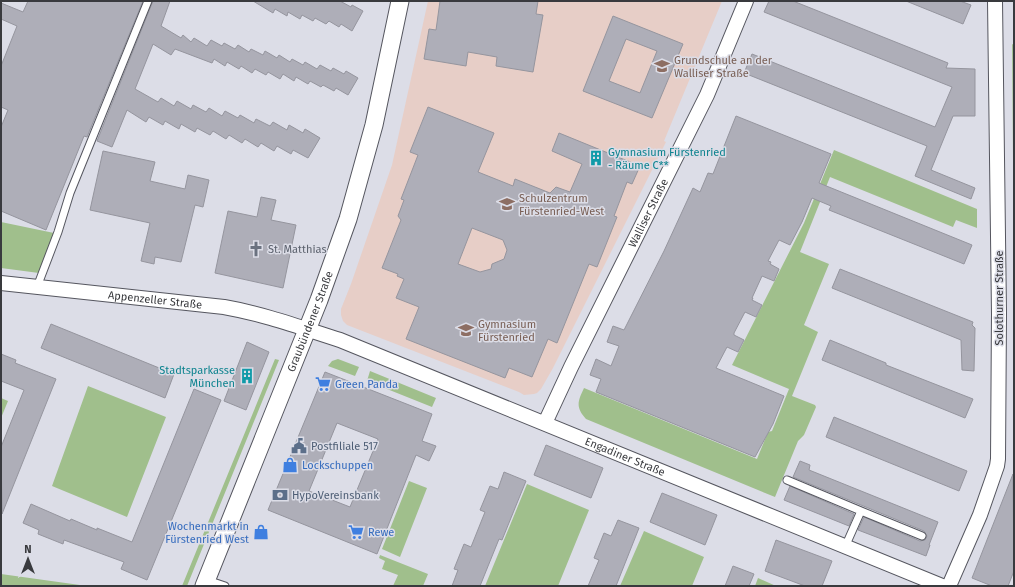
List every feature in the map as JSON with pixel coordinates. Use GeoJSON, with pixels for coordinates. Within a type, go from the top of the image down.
{"type":"FeatureCollection","features":[{"type":"Feature","properties":{"kind":"street","name":"Graubündener Straße"},"geometry":{"type":"LineString","coordinates":[[205,583],[321,294],[348,219],[376,118],[400,1]]}},
{"type":"Feature","properties":{"kind":"street","name":"Walliser Straße"},"geometry":{"type":"LineString","coordinates":[[545,423],[571,367],[696,119],[746,1]]}},
{"type":"Feature","properties":{"kind":"street","name":"Solothurner Straße"},"geometry":{"type":"LineString","coordinates":[[949,586],[980,515],[998,459],[999,314],[995,1]]}},
{"type":"Feature","properties":{"kind":"street","name":"Appenzeller Straße"},"geometry":{"type":"LineString","coordinates":[[1,283],[224,307],[260,314],[307,329]]}},
{"type":"Feature","properties":{"kind":"street","name":"Engadiner Straße"},"geometry":{"type":"LineString","coordinates":[[307,329],[340,340],[942,586]]}},
{"type":"Feature","properties":{"kind":"lane"},"geometry":{"type":"LineString","coordinates":[[37,287],[58,232],[70,193],[148,1]]}},
{"type":"Feature","properties":{"kind":"lane"},"geometry":{"type":"LineString","coordinates":[[787,480],[922,536]]}},
{"type":"Feature","properties":{"kind":"lane"},"geometry":{"type":"LineString","coordinates":[[845,547],[861,511]]}},
{"type":"Feature","properties":{"kind":"lane"},"geometry":{"type":"LineString","coordinates":[[205,583],[225,586]]}},
{"type":"Feature","properties":{"kind":"shaded area","name":"Schulzentrum Fürstenried-West"},"geometry":{"type":"Polygon","coordinates":[[[428,1],[722,1],[664,141],[666,142],[553,368],[541,389],[534,394],[524,395],[347,325],[343,321],[341,315],[341,309],[392,165],[428,1]]]}},
{"type":"Feature","properties":{"kind":"green space"},"geometry":{"type":"Polygon","coordinates":[[[1012,44],[1014,45],[1013,160],[1012,44]]]}},
{"type":"Feature","properties":{"kind":"green space"},"geometry":{"type":"Polygon","coordinates":[[[834,150],[977,209],[977,228],[956,220],[953,227],[830,177],[800,252],[829,264],[804,325],[818,332],[792,396],[815,405],[816,407],[804,435],[798,441],[775,497],[586,419],[579,407],[579,400],[584,388],[757,459],[768,432],[772,431],[789,389],[732,365],[804,223],[834,150]]]}},
{"type":"Feature","properties":{"kind":"green space"},"geometry":{"type":"Polygon","coordinates":[[[1,222],[54,233],[39,273],[1,268],[1,222]]]}},
{"type":"Feature","properties":{"kind":"green space"},"geometry":{"type":"Polygon","coordinates":[[[275,359],[279,360],[187,586],[182,586],[275,359]]]}},
{"type":"Feature","properties":{"kind":"green space"},"geometry":{"type":"Polygon","coordinates":[[[338,359],[359,367],[355,376],[328,366],[332,361],[338,359]]]}},
{"type":"Feature","properties":{"kind":"green space"},"geometry":{"type":"Polygon","coordinates":[[[370,371],[436,398],[432,407],[367,381],[370,371]]]}},
{"type":"Feature","properties":{"kind":"green space"},"geometry":{"type":"Polygon","coordinates":[[[88,386],[166,417],[127,517],[52,486],[88,386]]]}},
{"type":"Feature","properties":{"kind":"green space"},"geometry":{"type":"Polygon","coordinates":[[[1,398],[8,401],[1,418],[1,398]]]}},
{"type":"Feature","properties":{"kind":"green space"},"geometry":{"type":"Polygon","coordinates":[[[409,481],[427,488],[400,557],[382,549],[409,481]]]}},
{"type":"Feature","properties":{"kind":"green space"},"geometry":{"type":"Polygon","coordinates":[[[527,484],[589,510],[558,586],[485,586],[527,484]]]}},
{"type":"Feature","properties":{"kind":"green space"},"geometry":{"type":"Polygon","coordinates":[[[644,531],[704,557],[692,586],[620,586],[644,531]]]}},
{"type":"Feature","properties":{"kind":"green space"},"geometry":{"type":"Polygon","coordinates":[[[380,555],[428,574],[423,586],[393,586],[398,575],[382,569],[385,561],[379,558],[380,555]]]}},
{"type":"Feature","properties":{"kind":"green space"},"geometry":{"type":"Polygon","coordinates":[[[1,574],[87,586],[1,586],[1,574]]]}},
{"type":"Feature","properties":{"kind":"green space"},"geometry":{"type":"Polygon","coordinates":[[[758,578],[776,586],[755,586],[758,578]]]}},
{"type":"Feature","properties":{"kind":"building"},"geometry":{"type":"Polygon","coordinates":[[[28,1],[143,1],[87,137],[84,136],[46,230],[1,211],[1,127],[8,110],[1,107],[1,66],[17,26],[1,19],[1,3],[23,12],[28,1]]]}},
{"type":"Feature","properties":{"kind":"building"},"geometry":{"type":"Polygon","coordinates":[[[153,1],[170,1],[161,26],[181,38],[183,35],[191,42],[194,38],[207,46],[211,40],[222,46],[224,43],[235,49],[238,45],[249,52],[251,49],[263,55],[265,51],[277,58],[279,55],[290,62],[292,59],[303,65],[305,62],[317,69],[320,65],[331,71],[333,68],[344,74],[346,71],[358,78],[348,95],[336,88],[334,91],[323,85],[321,87],[310,81],[308,84],[296,77],[294,81],[283,74],[280,79],[268,72],[266,75],[255,69],[252,73],[241,66],[239,69],[227,62],[225,66],[214,59],[212,63],[175,49],[171,55],[153,44],[135,89],[158,102],[161,98],[174,106],[177,101],[191,109],[193,105],[206,112],[209,108],[222,116],[225,111],[238,118],[240,115],[254,123],[256,119],[270,126],[273,122],[287,130],[289,125],[303,133],[305,129],[320,138],[308,158],[293,150],[291,154],[277,146],[274,151],[261,143],[258,147],[245,139],[242,143],[229,135],[226,139],[213,131],[210,135],[197,128],[195,132],[181,124],[179,129],[165,121],[163,125],[149,117],[146,122],[127,110],[112,147],[97,141],[153,1]]]}},
{"type":"Feature","properties":{"kind":"building"},"geometry":{"type":"Polygon","coordinates":[[[253,1],[340,1],[363,11],[352,31],[341,24],[339,27],[329,21],[326,24],[315,18],[313,21],[302,15],[300,19],[288,12],[287,16],[275,9],[273,13],[253,1]]]}},
{"type":"Feature","properties":{"kind":"building"},"geometry":{"type":"Polygon","coordinates":[[[440,1],[538,1],[536,14],[543,15],[533,72],[496,66],[497,57],[468,52],[466,66],[424,59],[429,29],[436,30],[440,1]]]}},
{"type":"Feature","properties":{"kind":"building"},"geometry":{"type":"Polygon","coordinates":[[[769,1],[793,1],[948,63],[946,68],[975,69],[975,116],[953,116],[931,170],[975,188],[971,199],[915,176],[927,146],[744,73],[752,54],[935,127],[952,87],[764,12],[769,1]]]}},
{"type":"Feature","properties":{"kind":"building"},"geometry":{"type":"Polygon","coordinates":[[[906,1],[960,1],[971,5],[963,24],[906,1]]]}},
{"type":"Feature","properties":{"kind":"building","name":"Grundschule an der Walliser Straße"},"geometry":{"type":"Polygon","coordinates":[[[613,16],[683,44],[652,118],[583,91],[613,16]],[[626,39],[609,81],[640,93],[657,51],[626,39]]]}},
{"type":"Feature","properties":{"kind":"building"},"geometry":{"type":"Polygon","coordinates":[[[428,107],[494,133],[478,172],[513,186],[515,179],[550,193],[556,187],[570,192],[582,164],[552,151],[559,133],[640,166],[632,184],[627,182],[614,216],[617,217],[597,267],[589,264],[557,343],[548,339],[532,377],[509,368],[505,378],[406,339],[419,307],[396,298],[404,279],[397,276],[398,274],[382,268],[401,220],[398,216],[404,200],[401,199],[418,155],[410,152],[428,107]],[[472,228],[458,264],[480,272],[491,269],[492,264],[504,259],[507,250],[503,240],[472,228]]]}},
{"type":"Feature","properties":{"kind":"building"},"geometry":{"type":"Polygon","coordinates":[[[736,116],[831,154],[819,183],[972,245],[964,264],[829,210],[831,206],[812,198],[790,245],[779,240],[768,261],[771,262],[770,264],[779,269],[774,281],[762,276],[752,300],[762,305],[756,317],[745,312],[734,333],[734,335],[744,340],[738,352],[727,347],[716,368],[784,396],[773,424],[755,457],[596,392],[601,379],[590,375],[596,359],[611,366],[619,346],[607,342],[613,326],[624,330],[664,251],[693,188],[700,192],[708,173],[713,174],[736,116]]]}},
{"type":"Feature","properties":{"kind":"building"},"geometry":{"type":"Polygon","coordinates":[[[103,151],[155,162],[150,181],[185,189],[188,175],[209,180],[203,207],[195,205],[181,262],[155,257],[154,264],[141,261],[150,223],[90,210],[103,151]]]}},
{"type":"Feature","properties":{"kind":"building","name":"St. Matthias"},"geometry":{"type":"Polygon","coordinates":[[[261,197],[276,200],[271,220],[296,225],[283,288],[215,273],[228,211],[257,217],[261,197]]]}},
{"type":"Feature","properties":{"kind":"building"},"geometry":{"type":"Polygon","coordinates":[[[840,269],[973,322],[972,325],[975,328],[974,371],[962,370],[961,340],[832,288],[840,269]]]}},
{"type":"Feature","properties":{"kind":"building"},"geometry":{"type":"Polygon","coordinates":[[[51,324],[174,374],[165,398],[41,348],[51,324]]]}},
{"type":"Feature","properties":{"kind":"building"},"geometry":{"type":"Polygon","coordinates":[[[830,340],[886,363],[886,365],[973,399],[965,418],[822,360],[830,340]]]}},
{"type":"Feature","properties":{"kind":"building","name":"Stadtsparkasse München"},"geometry":{"type":"Polygon","coordinates":[[[247,342],[269,352],[246,410],[224,401],[247,342]]]}},
{"type":"Feature","properties":{"kind":"building"},"geometry":{"type":"Polygon","coordinates":[[[1,354],[16,360],[15,363],[56,379],[2,514],[1,447],[24,390],[1,381],[1,354]]]}},
{"type":"Feature","properties":{"kind":"building"},"geometry":{"type":"Polygon","coordinates":[[[325,372],[432,414],[422,441],[436,446],[429,461],[416,455],[377,554],[268,510],[325,372]],[[337,423],[309,491],[350,507],[378,439],[337,423]]]}},
{"type":"Feature","properties":{"kind":"building"},"geometry":{"type":"Polygon","coordinates":[[[194,389],[221,400],[147,580],[121,569],[124,562],[64,540],[63,544],[38,534],[39,530],[23,523],[31,504],[70,521],[71,519],[132,542],[194,389]]]}},
{"type":"Feature","properties":{"kind":"building"},"geometry":{"type":"Polygon","coordinates":[[[834,417],[967,471],[959,491],[826,437],[834,417]]]}},
{"type":"Feature","properties":{"kind":"building"},"geometry":{"type":"Polygon","coordinates":[[[546,445],[603,468],[591,498],[534,475],[546,445]]]}},
{"type":"Feature","properties":{"kind":"building"},"geometry":{"type":"Polygon","coordinates":[[[800,461],[810,465],[809,470],[938,522],[926,556],[858,530],[864,517],[920,541],[925,540],[927,536],[924,531],[793,477],[800,461]]]}},
{"type":"Feature","properties":{"kind":"building"},"geometry":{"type":"Polygon","coordinates":[[[504,472],[526,481],[502,540],[499,539],[480,586],[452,586],[458,570],[454,569],[464,544],[471,547],[485,512],[480,510],[490,486],[498,489],[504,472]]]}},
{"type":"Feature","properties":{"kind":"building"},"geometry":{"type":"Polygon","coordinates":[[[1013,474],[1014,571],[1008,586],[992,586],[972,578],[1013,474]]]}},
{"type":"Feature","properties":{"kind":"building"},"geometry":{"type":"Polygon","coordinates":[[[790,486],[854,514],[849,526],[784,500],[790,486]]]}},
{"type":"Feature","properties":{"kind":"building"},"geometry":{"type":"Polygon","coordinates":[[[662,493],[717,515],[705,545],[650,522],[662,493]]]}},
{"type":"Feature","properties":{"kind":"building"},"geometry":{"type":"Polygon","coordinates":[[[618,520],[639,528],[616,586],[588,586],[599,560],[594,558],[604,533],[611,536],[618,520]]]}},
{"type":"Feature","properties":{"kind":"building"},"geometry":{"type":"Polygon","coordinates":[[[776,540],[832,561],[822,586],[805,586],[765,571],[776,540]]]}},
{"type":"Feature","properties":{"kind":"building"},"geometry":{"type":"Polygon","coordinates":[[[733,566],[754,574],[749,586],[725,586],[733,566]]]}},
{"type":"Feature","properties":{"kind":"place","name":"Grundschule an der Walliser Straße"},"geometry":{"type":"Point","coordinates":[662,66]}},
{"type":"Feature","properties":{"kind":"place","name":"Gymnasium Fürstenried - Räume C**"},"geometry":{"type":"Point","coordinates":[596,158]}},
{"type":"Feature","properties":{"kind":"place","name":"Schulzentrum Fürstenried-West"},"geometry":{"type":"Point","coordinates":[507,204]}},
{"type":"Feature","properties":{"kind":"place","name":"St. Matthias"},"geometry":{"type":"Point","coordinates":[256,249]}},
{"type":"Feature","properties":{"kind":"place","name":"Gymnasium Fürstenried"},"geometry":{"type":"Point","coordinates":[466,330]}},
{"type":"Feature","properties":{"kind":"place","name":"Stadtsparkasse München"},"geometry":{"type":"Point","coordinates":[247,376]}},
{"type":"Feature","properties":{"kind":"place","name":"Green Panda"},"geometry":{"type":"Point","coordinates":[323,384]}},
{"type":"Feature","properties":{"kind":"place","name":"Postfiliale 517"},"geometry":{"type":"Point","coordinates":[299,446]}},
{"type":"Feature","properties":{"kind":"place","name":"Lockschuppen"},"geometry":{"type":"Point","coordinates":[290,465]}},
{"type":"Feature","properties":{"kind":"place","name":"HypoVereinsbank"},"geometry":{"type":"Point","coordinates":[280,495]}},
{"type":"Feature","properties":{"kind":"place","name":"Wochenmarkt in Fürstenried West"},"geometry":{"type":"Point","coordinates":[261,532]}},
{"type":"Feature","properties":{"kind":"place","name":"Rewe"},"geometry":{"type":"Point","coordinates":[356,532]}}]}
